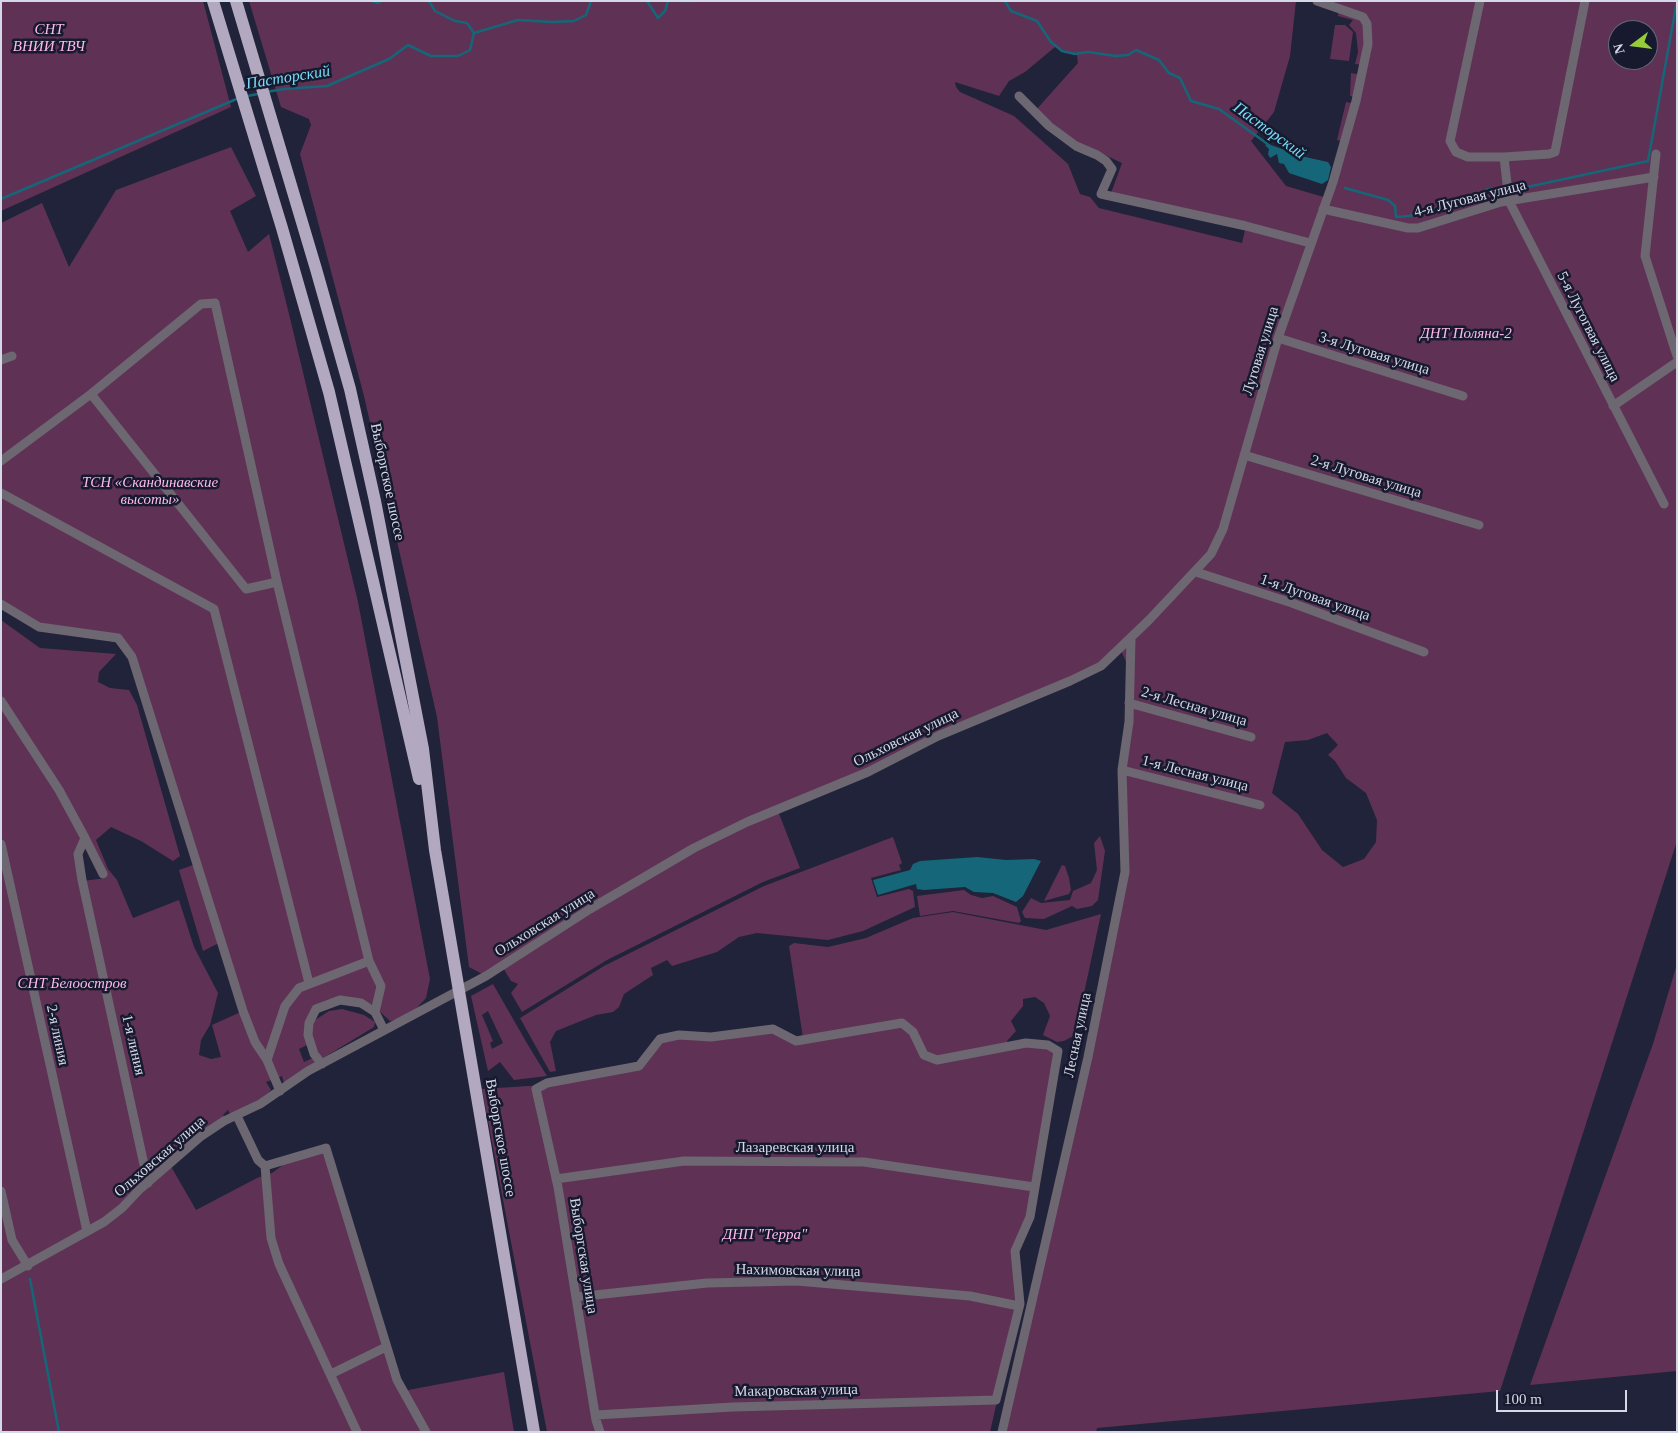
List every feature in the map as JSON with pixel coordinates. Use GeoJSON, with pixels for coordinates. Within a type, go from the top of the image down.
{"type":"FeatureCollection","features":[{"type":"Feature","properties":{"kind":"main road","name":"Выборгское шоссе"},"geometry":{"type":"LineString","coordinates":[[213,1],[329,392],[435,850]]}},
{"type":"Feature","properties":{"kind":"main road","name":"Выборгское шоссе"},"geometry":{"type":"LineString","coordinates":[[236,1],[350,389],[375,501],[423,748],[435,850],[534,1432]]}},
{"type":"Feature","properties":{"kind":"street","name":"Луговая улица"},"geometry":{"type":"LineString","coordinates":[[1131,638],[1196,572],[1211,554],[1223,529],[1278,338],[1333,182],[1356,100],[1369,31],[1363,17],[1317,1]]}},
{"type":"Feature","properties":{"kind":"street"},"geometry":{"type":"LineString","coordinates":[[1480,1],[1450,141],[1456,152],[1468,157],[1504,157],[1555,152],[1585,1]]}},
{"type":"Feature","properties":{"kind":"street"},"geometry":{"type":"LineString","coordinates":[[1020,96],[1049,126],[1076,146],[1098,154],[1106,161],[1112,169],[1101,194],[1246,226],[1310,243]]}},
{"type":"Feature","properties":{"kind":"street"},"geometry":{"type":"LineString","coordinates":[[1656,154],[1645,256],[1677,356]]}},
{"type":"Feature","properties":{"kind":"street","name":"5-я Лугогвая улица"},"geometry":{"type":"LineString","coordinates":[[1504,157],[1509,201],[1612,406],[1664,504]]}},
{"type":"Feature","properties":{"kind":"street","name":"4-я Луговая улица"},"geometry":{"type":"LineString","coordinates":[[1323,209],[1408,228],[1418,228],[1509,201],[1654,177]]}},
{"type":"Feature","properties":{"kind":"street"},"geometry":{"type":"LineString","coordinates":[[1,461],[91,394],[201,304],[215,303],[277,582],[370,961],[381,986],[375,1012]]}},
{"type":"Feature","properties":{"kind":"street","name":"3-я Луговая улица"},"geometry":{"type":"LineString","coordinates":[[1278,338],[1463,396]]}},
{"type":"Feature","properties":{"kind":"street"},"geometry":{"type":"LineString","coordinates":[[1,360],[12,356]]}},
{"type":"Feature","properties":{"kind":"street"},"geometry":{"type":"LineString","coordinates":[[1612,406],[1677,362]]}},
{"type":"Feature","properties":{"kind":"street"},"geometry":{"type":"LineString","coordinates":[[91,394],[246,589],[277,582]]}},
{"type":"Feature","properties":{"kind":"street","name":"2-я Луговая улица"},"geometry":{"type":"LineString","coordinates":[[1244,455],[1479,525]]}},
{"type":"Feature","properties":{"kind":"street"},"geometry":{"type":"LineString","coordinates":[[1,493],[214,609],[309,983]]}},
{"type":"Feature","properties":{"kind":"street","name":"1-я Луговая улица"},"geometry":{"type":"LineString","coordinates":[[1196,572],[1292,603],[1424,652]]}},
{"type":"Feature","properties":{"kind":"street"},"geometry":{"type":"LineString","coordinates":[[1,604],[40,627],[118,638],[132,656],[243,1011],[255,1042],[267,1060],[280,1091]]}},
{"type":"Feature","properties":{"kind":"street","name":"Лесная улица"},"geometry":{"type":"LineString","coordinates":[[1002,1432],[1088,1057],[1125,872],[1122,770],[1129,703],[1131,638]]}},
{"type":"Feature","properties":{"kind":"street","name":"Ольховская улица"},"geometry":{"type":"LineString","coordinates":[[1,1279],[28,1266],[122,1208],[200,1137],[224,1121],[238,1116],[322,1064],[459,991],[708,840],[865,773],[984,716],[1070,681],[1101,666],[1131,638]]}},
{"type":"Feature","properties":{"kind":"street"},"geometry":{"type":"LineString","coordinates":[[1,701],[59,790],[103,874]]}},
{"type":"Feature","properties":{"kind":"street","name":"2-я Лесная улица"},"geometry":{"type":"LineString","coordinates":[[1129,703],[1251,737]]}},
{"type":"Feature","properties":{"kind":"street","name":"1-я Лесная улица"},"geometry":{"type":"LineString","coordinates":[[1122,770],[1260,805]]}},
{"type":"Feature","properties":{"kind":"street","name":"1-я линия"},"geometry":{"type":"LineString","coordinates":[[85,838],[78,854],[148,1183]]}},
{"type":"Feature","properties":{"kind":"street","name":"2-я линия"},"geometry":{"type":"LineString","coordinates":[[1,844],[87,1231]]}},
{"type":"Feature","properties":{"kind":"street"},"geometry":{"type":"LineString","coordinates":[[267,1060],[285,1006],[299,988],[370,961]]}},
{"type":"Feature","properties":{"kind":"street"},"geometry":{"type":"LineString","coordinates":[[322,1064],[314,1054],[308,1035],[309,1022],[316,1009],[340,1000],[368,1006],[375,1012],[384,1030]]}},
{"type":"Feature","properties":{"kind":"street","name":"Выборгская улица"},"geometry":{"type":"LineString","coordinates":[[600,1432],[556,1179],[536,1090],[547,1083],[638,1066],[660,1039],[679,1035],[711,1037],[773,1029],[796,1041],[902,1023],[913,1032],[924,1055],[937,1060],[1026,1042],[1048,1045],[1058,1051],[1034,1187]]}},
{"type":"Feature","properties":{"kind":"street"},"geometry":{"type":"LineString","coordinates":[[238,1116],[258,1160],[265,1166],[271,1238],[279,1264],[357,1432]]}},
{"type":"Feature","properties":{"kind":"street"},"geometry":{"type":"LineString","coordinates":[[265,1166],[326,1148],[396,1380],[426,1432]]}},
{"type":"Feature","properties":{"kind":"street","name":"Лазаревская улица"},"geometry":{"type":"LineString","coordinates":[[556,1179],[684,1161],[864,1162],[1034,1187]]}},
{"type":"Feature","properties":{"kind":"street"},"geometry":{"type":"LineString","coordinates":[[1020,1306],[1016,1252],[1030,1217],[1034,1187]]}},
{"type":"Feature","properties":{"kind":"street"},"geometry":{"type":"LineString","coordinates":[[1,1191],[12,1240],[28,1266]]}},
{"type":"Feature","properties":{"kind":"street","name":"Нахимовская улица"},"geometry":{"type":"LineString","coordinates":[[576,1297],[707,1283],[797,1282],[970,1296],[1020,1306]]}},
{"type":"Feature","properties":{"kind":"street","name":"Макаровская улица"},"geometry":{"type":"LineString","coordinates":[[596,1415],[733,1407],[996,1400],[1020,1306]]}},
{"type":"Feature","properties":{"kind":"street"},"geometry":{"type":"LineString","coordinates":[[331,1374],[386,1347]]}},
{"type":"Feature","properties":{"kind":"green space","name":"СНТ ВНИИ ТВЧ"},"geometry":{"type":"Polygon","coordinates":[[[1,1],[203,1],[231,107],[1,211],[1,1]]]}},
{"type":"Feature","properties":{"kind":"green space","name":"ДНТ Поляна-2"},"geometry":{"type":"Polygon","coordinates":[[[249,1],[1296,1],[1290,56],[1274,112],[1251,141],[1286,186],[1327,198],[1345,142],[1337,140],[1346,102],[1356,104],[1357,97],[1350,96],[1351,73],[1362,75],[1364,65],[1355,64],[1358,52],[1356,33],[1349,25],[1353,20],[1338,16],[1339,7],[1317,1],[1677,1],[1677,841],[1500,1391],[1097,1428],[1096,1432],[1002,1432],[1125,872],[1123,767],[1130,671],[1120,648],[1107,661],[778,811],[800,868],[763,882],[607,960],[522,1012],[511,993],[518,984],[511,981],[502,966],[486,976],[469,967],[437,717],[364,396],[300,154],[311,125],[309,119],[281,107],[249,1]],[[1055,47],[1025,72],[1009,81],[999,96],[955,82],[956,87],[960,92],[1014,116],[1068,164],[1080,194],[1090,197],[1099,208],[1242,243],[1246,226],[1111,193],[1122,163],[1075,141],[1036,110],[1078,63],[1077,55],[1055,47]],[[1327,733],[1308,740],[1285,742],[1272,793],[1298,814],[1322,850],[1343,867],[1364,859],[1376,842],[1377,820],[1366,793],[1346,778],[1335,761],[1328,755],[1338,745],[1327,733]]]}},
{"type":"Feature","properties":{"kind":"green space"},"geometry":{"type":"Polygon","coordinates":[[[1335,25],[1345,25],[1353,32],[1349,61],[1330,59],[1335,25]]]}},
{"type":"Feature","properties":{"kind":"green space"},"geometry":{"type":"Polygon","coordinates":[[[231,147],[256,196],[230,211],[248,252],[269,234],[358,602],[430,979],[426,998],[414,1011],[396,1020],[390,1021],[373,1005],[362,999],[339,997],[314,1007],[309,1044],[299,1049],[304,1062],[315,1057],[316,1062],[284,1083],[282,1076],[266,1082],[271,1090],[268,1093],[254,1103],[230,1114],[228,1110],[223,1115],[226,1118],[169,1163],[196,1210],[257,1178],[272,1173],[294,1157],[326,1148],[403,1391],[504,1372],[514,1432],[1,1432],[1,620],[40,648],[116,654],[99,672],[98,682],[110,688],[129,690],[137,705],[180,856],[173,861],[141,841],[111,827],[96,840],[108,869],[117,880],[133,918],[179,900],[194,947],[218,993],[210,1025],[201,1040],[199,1055],[211,1059],[221,1057],[212,1025],[243,1011],[221,942],[203,951],[179,870],[196,864],[141,682],[118,638],[39,627],[1,604],[1,223],[42,203],[69,267],[116,190],[231,147]],[[84,838],[78,854],[83,881],[106,878],[84,838]]]}},
{"type":"Feature","properties":{"kind":"green space"},"geometry":{"type":"Polygon","coordinates":[[[1100,836],[1105,851],[1098,900],[1092,906],[1077,909],[1072,906],[1044,919],[1025,918],[1022,912],[1031,898],[1041,903],[1070,900],[1073,891],[1091,883],[1097,870],[1094,843],[1100,836]]]}},
{"type":"Feature","properties":{"kind":"green space"},"geometry":{"type":"Polygon","coordinates":[[[893,837],[902,863],[899,865],[901,870],[871,878],[877,897],[909,889],[913,891],[915,907],[863,931],[828,940],[757,933],[739,937],[717,952],[672,966],[667,960],[651,968],[653,975],[624,994],[619,1007],[613,1012],[596,1015],[556,1031],[550,1042],[556,1071],[550,1072],[520,1018],[604,966],[764,886],[893,837]]]}},
{"type":"Feature","properties":{"kind":"green space"},"geometry":{"type":"Polygon","coordinates":[[[1062,865],[1065,866],[1069,878],[1071,890],[1069,894],[1044,901],[1062,865]]]}},
{"type":"Feature","properties":{"kind":"green space"},"geometry":{"type":"Polygon","coordinates":[[[964,890],[971,895],[982,898],[993,896],[1017,907],[1021,921],[1019,923],[953,911],[920,916],[917,896],[964,890]]]}},
{"type":"Feature","properties":{"kind":"green space","name":"ДНП \"Терра\""},"geometry":{"type":"Polygon","coordinates":[[[953,912],[1046,930],[1101,914],[1075,1035],[1064,1041],[1057,1042],[1043,1035],[1050,1016],[1044,1003],[1035,997],[1023,999],[1023,1006],[1011,1021],[1016,1031],[1007,1041],[1008,1044],[1056,1050],[1030,1217],[1018,1241],[1020,1301],[990,1432],[547,1432],[482,1089],[544,1085],[638,1066],[660,1039],[773,1029],[792,1041],[803,1038],[789,946],[794,943],[828,947],[866,938],[913,918],[953,912]]]}},
{"type":"Feature","properties":{"kind":"green space"},"geometry":{"type":"Polygon","coordinates":[[[1677,964],[1677,1371],[1530,1385],[1653,1044],[1677,964]]]}},
{"type":"Feature","properties":{"kind":"green space"},"geometry":{"type":"Polygon","coordinates":[[[493,984],[547,1076],[514,1080],[500,1062],[488,1071],[471,996],[493,984]],[[488,1011],[482,1015],[493,1041],[490,1043],[492,1049],[503,1043],[488,1011]]]}},
{"type":"Feature","properties":{"kind":"green space"},"geometry":{"type":"Polygon","coordinates":[[[342,1009],[364,1015],[375,1022],[374,1027],[323,1058],[317,1054],[310,1036],[312,1022],[329,1011],[342,1009]]]}},
{"type":"Feature","properties":{"kind":"water"},"geometry":{"type":"Polygon","coordinates":[[[1268,144],[1285,150],[1292,149],[1296,155],[1328,162],[1331,167],[1328,180],[1322,184],[1289,173],[1284,164],[1279,163],[1277,154],[1270,158],[1268,154],[1269,149],[1265,145],[1268,144]]]}},
{"type":"Feature","properties":{"kind":"water"},"geometry":{"type":"Polygon","coordinates":[[[977,857],[1006,860],[1034,859],[1041,861],[1023,896],[1016,902],[993,893],[974,892],[965,887],[924,890],[917,889],[916,884],[878,895],[873,880],[910,870],[913,864],[920,861],[977,857]]]}},
{"type":"Feature","properties":{"kind":"waterway"},"geometry":{"type":"LineString","coordinates":[[372,1],[378,3],[382,1]]}},
{"type":"Feature","properties":{"kind":"waterway"},"geometry":{"type":"LineString","coordinates":[[429,1],[435,11],[455,21],[467,23],[474,33]]}},
{"type":"Feature","properties":{"kind":"waterway","name":"Пасторский"},"geometry":{"type":"LineString","coordinates":[[266,92],[327,86],[389,59],[408,45],[431,56],[458,56],[470,50],[474,33],[518,20],[574,21],[586,15],[591,1]]}},
{"type":"Feature","properties":{"kind":"waterway","name":"Пасторский"},"geometry":{"type":"LineString","coordinates":[[647,1],[658,18],[665,11],[668,1]]}},
{"type":"Feature","properties":{"kind":"waterway","name":"Пасторский"},"geometry":{"type":"LineString","coordinates":[[681,1],[690,1]]}},
{"type":"Feature","properties":{"kind":"waterway","name":"Пасторский"},"geometry":{"type":"LineString","coordinates":[[1005,1],[1011,11],[1037,21],[1051,42],[1062,51],[1075,54],[1088,52],[1116,56],[1128,55],[1136,50],[1159,60],[1169,73],[1180,78],[1191,101],[1219,109],[1269,145]]}},
{"type":"Feature","properties":{"kind":"waterway"},"geometry":{"type":"LineString","coordinates":[[1518,189],[1648,161],[1677,1]]}},
{"type":"Feature","properties":{"kind":"waterway","name":"Пасторский"},"geometry":{"type":"LineString","coordinates":[[247,96],[258,94]]}},
{"type":"Feature","properties":{"kind":"waterway","name":"Пасторский"},"geometry":{"type":"LineString","coordinates":[[1,199],[239,98]]}},
{"type":"Feature","properties":{"kind":"waterway","name":"Пасторский"},"geometry":{"type":"LineString","coordinates":[[1345,188],[1388,200],[1395,206],[1396,217],[1409,216],[1476,197],[1488,189],[1497,189]]}},
{"type":"Feature","properties":{"kind":"waterway"},"geometry":{"type":"LineString","coordinates":[[30,1279],[59,1432]]}},
{"type":"Feature","properties":{"kind":"park label","name":"ТСН «Скандинавские высоты»"},"geometry":{"type":"Point","coordinates":[150,492]}},
{"type":"Feature","properties":{"kind":"park label","name":"СНТ Белоостров"},"geometry":{"type":"Point","coordinates":[72,984]}}]}
